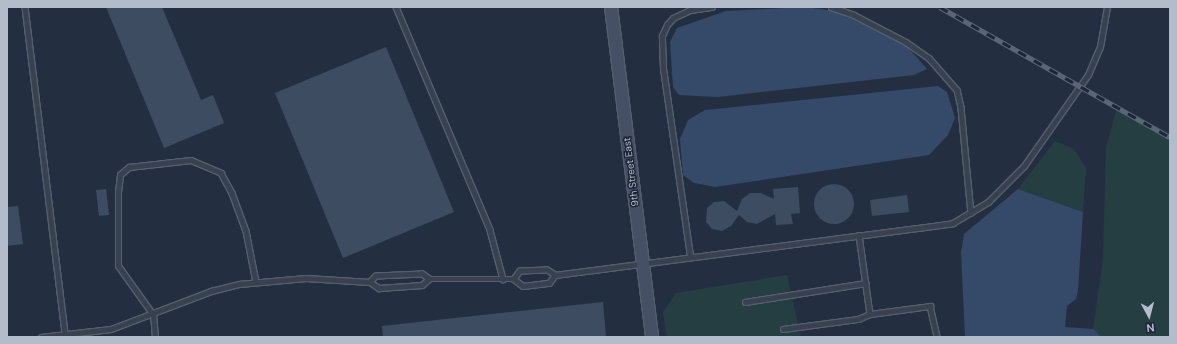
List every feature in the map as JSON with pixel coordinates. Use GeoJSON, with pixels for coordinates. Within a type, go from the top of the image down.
{"type":"FeatureCollection","features":[{"type":"Feature","properties":{"kind":"street","name":"9th Street East"},"geometry":{"type":"LineString","coordinates":[[612,7],[652,337]]}},
{"type":"Feature","properties":{"kind":"lane"},"geometry":{"type":"LineString","coordinates":[[25,7],[65,334]]}},
{"type":"Feature","properties":{"kind":"lane"},"geometry":{"type":"LineString","coordinates":[[396,7],[490,230],[503,279]]}},
{"type":"Feature","properties":{"kind":"lane"},"geometry":{"type":"LineString","coordinates":[[690,256],[663,69],[662,36],[673,18],[690,10],[712,7]]}},
{"type":"Feature","properties":{"kind":"lane"},"geometry":{"type":"LineString","coordinates":[[831,7],[854,14],[906,42],[929,58],[957,90],[962,108],[971,212]]}},
{"type":"Feature","properties":{"kind":"lane"},"geometry":{"type":"LineString","coordinates":[[514,279],[520,271],[547,270],[555,275],[690,256],[953,223],[988,202],[1024,166],[1088,75],[1100,47],[1107,7]]}},
{"type":"Feature","properties":{"kind":"lane"},"geometry":{"type":"LineString","coordinates":[[155,337],[152,315],[118,266],[116,252],[120,175],[129,167],[191,160],[221,173],[232,192],[246,232],[256,282]]}},
{"type":"Feature","properties":{"kind":"lane"},"geometry":{"type":"LineString","coordinates":[[859,235],[870,314]]}},
{"type":"Feature","properties":{"kind":"lane"},"geometry":{"type":"LineString","coordinates":[[370,282],[376,276],[422,274],[429,278],[514,279],[523,286],[549,283],[555,275]]}},
{"type":"Feature","properties":{"kind":"lane"},"geometry":{"type":"LineString","coordinates":[[41,337],[111,329],[152,315],[211,291],[256,282],[306,278],[370,282],[379,288],[422,285],[429,278]]}},
{"type":"Feature","properties":{"kind":"lane"},"geometry":{"type":"LineString","coordinates":[[745,302],[866,283]]}},
{"type":"Feature","properties":{"kind":"lane"},"geometry":{"type":"LineString","coordinates":[[782,329],[858,319],[870,314],[930,306],[937,337]]}},
{"type":"Feature","properties":{"kind":"green space"},"geometry":{"type":"Polygon","coordinates":[[[1117,107],[1170,133],[1170,337],[1101,337],[1093,329],[1103,259],[1106,148],[1117,107]]]}},
{"type":"Feature","properties":{"kind":"green space"},"geometry":{"type":"Polygon","coordinates":[[[1055,141],[1074,149],[1086,168],[1083,212],[1018,189],[1055,141]]]}},
{"type":"Feature","properties":{"kind":"green space"},"geometry":{"type":"Polygon","coordinates":[[[787,275],[801,337],[667,337],[663,312],[676,293],[787,275]]]}},
{"type":"Feature","properties":{"kind":"water"},"geometry":{"type":"Polygon","coordinates":[[[805,7],[843,12],[903,42],[927,69],[914,75],[718,97],[679,95],[673,87],[670,42],[677,28],[726,11],[805,7]]]}},
{"type":"Feature","properties":{"kind":"water"},"geometry":{"type":"Polygon","coordinates":[[[938,86],[947,92],[955,118],[948,135],[929,155],[715,187],[694,183],[683,175],[680,139],[688,120],[705,110],[938,86]]]}},
{"type":"Feature","properties":{"kind":"water"},"geometry":{"type":"Polygon","coordinates":[[[1018,189],[1083,212],[1078,291],[1076,299],[1067,306],[1065,327],[1093,329],[1101,337],[965,337],[961,252],[964,234],[1018,189]]]}},
{"type":"Feature","properties":{"kind":"building"},"geometry":{"type":"Polygon","coordinates":[[[106,7],[162,7],[201,100],[213,95],[224,123],[164,148],[106,7]]]}},
{"type":"Feature","properties":{"kind":"building"},"geometry":{"type":"Polygon","coordinates":[[[386,47],[454,212],[343,258],[275,93],[386,47]]]}},
{"type":"Feature","properties":{"kind":"building"},"geometry":{"type":"Polygon","coordinates":[[[838,184],[845,187],[851,193],[854,204],[853,212],[845,221],[838,224],[830,224],[823,221],[815,212],[814,200],[817,193],[826,185],[838,184]]]}},
{"type":"Feature","properties":{"kind":"building"},"geometry":{"type":"Polygon","coordinates":[[[798,187],[800,213],[791,214],[793,224],[776,225],[775,214],[757,224],[747,222],[739,215],[731,226],[722,231],[712,229],[706,222],[707,208],[714,202],[724,201],[737,211],[742,199],[750,193],[761,193],[774,199],[773,189],[798,187]]]}},
{"type":"Feature","properties":{"kind":"building"},"geometry":{"type":"Polygon","coordinates":[[[106,189],[109,215],[99,216],[96,190],[106,189]]]}},
{"type":"Feature","properties":{"kind":"building"},"geometry":{"type":"Polygon","coordinates":[[[907,195],[909,212],[872,216],[870,200],[907,195]]]}},
{"type":"Feature","properties":{"kind":"building"},"geometry":{"type":"Polygon","coordinates":[[[18,206],[23,244],[7,246],[7,207],[18,206]]]}},
{"type":"Feature","properties":{"kind":"building"},"geometry":{"type":"Polygon","coordinates":[[[603,302],[606,337],[383,337],[382,326],[603,302]]]}},
{"type":"Feature","properties":{"kind":"railway"},"geometry":{"type":"LineString","coordinates":[[940,7],[1170,137]]}}]}
